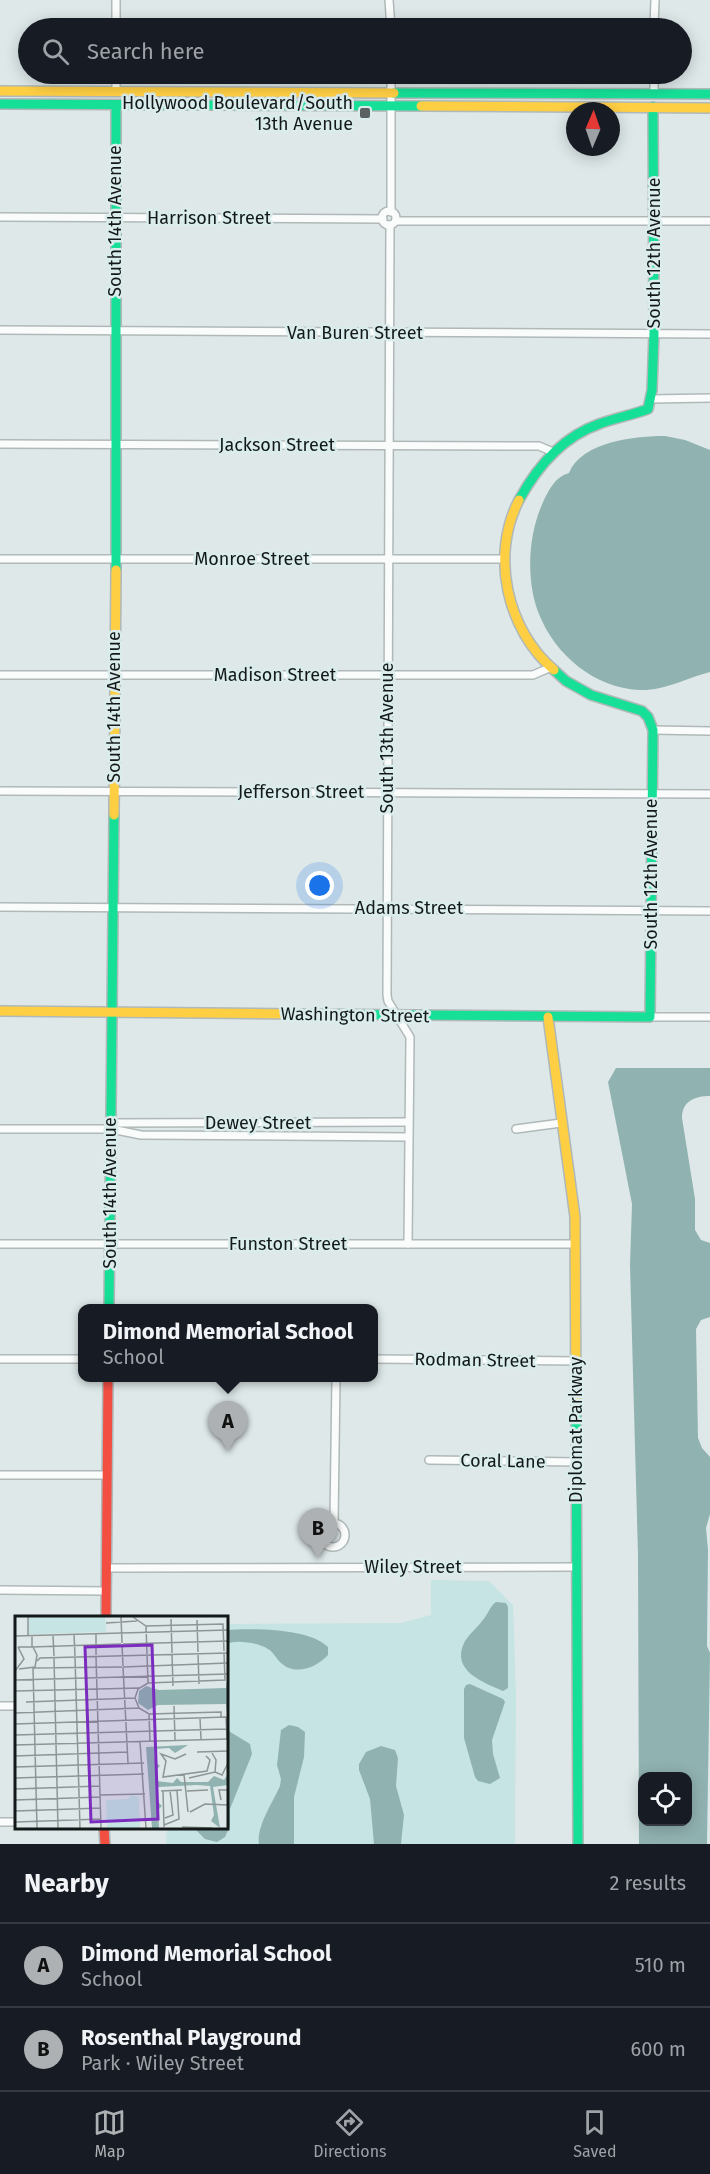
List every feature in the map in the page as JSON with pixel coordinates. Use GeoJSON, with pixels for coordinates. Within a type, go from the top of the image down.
{"type":"FeatureCollection","features":[{"type":"Feature","properties":{"kind":"street"},"geometry":{"type":"LineString","coordinates":[[116,0],[116,18]]}},
{"type":"Feature","properties":{"kind":"street"},"geometry":{"type":"LineString","coordinates":[[654,18],[655,0]]}},
{"type":"Feature","properties":{"kind":"street"},"geometry":{"type":"LineString","coordinates":[[390,2],[391,18]]}},
{"type":"Feature","properties":{"kind":"street"},"geometry":{"type":"LineString","coordinates":[[116,84],[116,90]]}},
{"type":"Feature","properties":{"kind":"street"},"geometry":{"type":"LineString","coordinates":[[391,84],[391,212]]}},
{"type":"Feature","properties":{"kind":"street"},"geometry":{"type":"LineString","coordinates":[[654,84],[654,93]]}},
{"type":"Feature","properties":{"kind":"street"},"geometry":{"type":"LineString","coordinates":[[0,91],[710,94]]}},
{"type":"Feature","properties":{"kind":"street"},"geometry":{"type":"LineString","coordinates":[[0,104],[710,108]]}},
{"type":"Feature","properties":{"kind":"street","name":"South 14th Avenue"},"geometry":{"type":"LineString","coordinates":[[109,1304],[114,907],[116,105]]}},
{"type":"Feature","properties":{"kind":"street","name":"South 12th Avenue"},"geometry":{"type":"LineString","coordinates":[[651,399],[655,220],[653,107]]}},
{"type":"Feature","properties":{"kind":"street"},"geometry":{"type":"LineString","coordinates":[[393,223],[396,216],[391,212],[385,213],[383,219],[385,223],[393,223],[655,220],[710,221]]}},
{"type":"Feature","properties":{"kind":"street","name":"Harrison Street"},"geometry":{"type":"LineString","coordinates":[[0,217],[383,219]]}},
{"type":"Feature","properties":{"kind":"street","name":"South 13th Avenue"},"geometry":{"type":"LineString","coordinates":[[393,223],[387,675],[387,995],[388,1001],[410,1038],[408,1244]]}},
{"type":"Feature","properties":{"kind":"street","name":"Van Buren Street"},"geometry":{"type":"LineString","coordinates":[[0,330],[710,334]]}},
{"type":"Feature","properties":{"kind":"street"},"geometry":{"type":"LineString","coordinates":[[710,399],[651,399],[648,409],[635,415],[601,423],[570,440],[554,452],[542,463],[524,488],[511,521],[503,558],[512,612],[534,650],[549,668],[584,693],[640,709],[649,718],[653,730],[710,730]]}},
{"type":"Feature","properties":{"kind":"street","name":"Jackson Street"},"geometry":{"type":"LineString","coordinates":[[0,444],[539,446],[554,452]]}},
{"type":"Feature","properties":{"kind":"street","name":"Monroe Street"},"geometry":{"type":"LineString","coordinates":[[0,559],[503,558]]}},
{"type":"Feature","properties":{"kind":"street","name":"Madison Street"},"geometry":{"type":"LineString","coordinates":[[0,675],[533,675],[549,668]]}},
{"type":"Feature","properties":{"kind":"street","name":"South 12th Avenue"},"geometry":{"type":"LineString","coordinates":[[650,1017],[653,730]]}},
{"type":"Feature","properties":{"kind":"street","name":"Jefferson Street"},"geometry":{"type":"LineString","coordinates":[[0,791],[710,794]]}},
{"type":"Feature","properties":{"kind":"street","name":"Adams Street"},"geometry":{"type":"LineString","coordinates":[[0,907],[710,911]]}},
{"type":"Feature","properties":{"kind":"street","name":"Washington Street"},"geometry":{"type":"LineString","coordinates":[[0,1011],[710,1017]]}},
{"type":"Feature","properties":{"kind":"street","name":"Diplomat Parkway"},"geometry":{"type":"LineString","coordinates":[[548,1017],[561,1123],[573,1190],[575,1244],[578,1844]]}},
{"type":"Feature","properties":{"kind":"street","name":"Dewey Street"},"geometry":{"type":"LineString","coordinates":[[111,1129],[116,1123],[408,1122]]}},
{"type":"Feature","properties":{"kind":"street"},"geometry":{"type":"LineString","coordinates":[[516,1130],[561,1123]]}},
{"type":"Feature","properties":{"kind":"street","name":"Dewey Street"},"geometry":{"type":"LineString","coordinates":[[0,1129],[111,1129],[141,1135],[408,1137]]}},
{"type":"Feature","properties":{"kind":"street","name":"Funston Street"},"geometry":{"type":"LineString","coordinates":[[0,1244],[575,1244]]}},
{"type":"Feature","properties":{"kind":"street"},"geometry":{"type":"LineString","coordinates":[[0,1359],[78,1359]]}},
{"type":"Feature","properties":{"kind":"street","name":"Rodman Street"},"geometry":{"type":"LineString","coordinates":[[378,1359],[576,1361]]}},
{"type":"Feature","properties":{"kind":"street"},"geometry":{"type":"LineString","coordinates":[[106,1616],[108,1382]]}},
{"type":"Feature","properties":{"kind":"street"},"geometry":{"type":"LineString","coordinates":[[334,1521],[336,1382]]}},
{"type":"Feature","properties":{"kind":"street","name":"Coral Lane"},"geometry":{"type":"LineString","coordinates":[[429,1460],[576,1462]]}},
{"type":"Feature","properties":{"kind":"street"},"geometry":{"type":"LineString","coordinates":[[0,1475],[107,1475]]}},
{"type":"Feature","properties":{"kind":"street","name":"Wiley Street"},"geometry":{"type":"LineString","coordinates":[[106,1568],[576,1567]]}},
{"type":"Feature","properties":{"kind":"street"},"geometry":{"type":"LineString","coordinates":[[0,1590],[106,1591]]}},
{"type":"Feature","properties":{"kind":"street"},"geometry":{"type":"LineString","coordinates":[[104,1829],[105,1844]]}},
{"type":"Feature","properties":{"kind":"shaded area"},"geometry":{"type":"Polygon","coordinates":[[[665,436],[685,440],[710,450],[710,672],[649,690],[623,688],[592,676],[578,667],[555,643],[546,629],[535,601],[530,574],[533,532],[541,507],[552,486],[559,478],[569,473],[585,454],[611,442],[665,436]]]}},
{"type":"Feature","properties":{"kind":"shaded area"},"geometry":{"type":"Polygon","coordinates":[[[616,1068],[710,1068],[710,1096],[690,1101],[684,1107],[682,1118],[695,1199],[695,1230],[701,1240],[710,1243],[710,1317],[701,1320],[696,1329],[698,1438],[702,1448],[710,1457],[710,1514],[706,1528],[708,1550],[707,1646],[710,1653],[707,1844],[639,1844],[639,1826],[692,1826],[692,1772],[639,1772],[638,1555],[630,1265],[632,1204],[608,1082],[616,1068]]]}},
{"type":"Feature","properties":{"kind":"shaded area"},"geometry":{"type":"Polygon","coordinates":[[[431,1580],[489,1581],[513,1605],[516,1694],[515,1844],[166,1844],[167,1829],[228,1829],[228,1624],[401,1623],[431,1615],[431,1580]]]}},
{"type":"Feature","properties":{"kind":"shaded area"},"geometry":{"type":"Polygon","coordinates":[[[496,1602],[506,1603],[508,1607],[508,1688],[503,1691],[471,1674],[465,1668],[461,1653],[466,1640],[496,1602]]]}},
{"type":"Feature","properties":{"kind":"shaded area"},"geometry":{"type":"Polygon","coordinates":[[[265,1629],[308,1636],[328,1647],[328,1655],[318,1664],[299,1670],[287,1667],[264,1647],[253,1643],[228,1644],[228,1630],[265,1629]]]}},
{"type":"Feature","properties":{"kind":"shaded area"},"geometry":{"type":"Polygon","coordinates":[[[470,1684],[505,1702],[492,1740],[493,1754],[500,1778],[490,1784],[478,1781],[475,1777],[464,1738],[464,1689],[470,1684]]]}},
{"type":"Feature","properties":{"kind":"shaded area"},"geometry":{"type":"Polygon","coordinates":[[[289,1725],[305,1732],[304,1757],[294,1797],[294,1844],[259,1844],[262,1822],[280,1786],[281,1779],[277,1765],[281,1730],[289,1725]]]}},
{"type":"Feature","properties":{"kind":"shaded area"},"geometry":{"type":"Polygon","coordinates":[[[228,1731],[250,1744],[252,1754],[230,1809],[230,1826],[225,1837],[217,1842],[205,1839],[195,1829],[228,1829],[228,1731]]]}},
{"type":"Feature","properties":{"kind":"shaded area"},"geometry":{"type":"Polygon","coordinates":[[[381,1746],[395,1750],[398,1758],[396,1786],[404,1815],[401,1844],[374,1844],[370,1799],[359,1764],[366,1752],[381,1746]]]}},
{"type":"Feature","properties":{"kind":"traffic: fast"},"geometry":{"type":"LineString","coordinates":[[394,93],[710,94]]}},
{"type":"Feature","properties":{"kind":"traffic: fast"},"geometry":{"type":"LineString","coordinates":[[0,104],[421,106]]}},
{"type":"Feature","properties":{"kind":"traffic: fast"},"geometry":{"type":"LineString","coordinates":[[116,105],[116,570]]}},
{"type":"Feature","properties":{"kind":"traffic: fast"},"geometry":{"type":"LineString","coordinates":[[519,500],[542,465],[573,437],[599,424],[648,409],[652,390],[654,333],[653,107]]}},
{"type":"Feature","properties":{"kind":"traffic: fast"},"geometry":{"type":"LineString","coordinates":[[294,1014],[650,1017],[653,730],[648,717],[642,711],[591,695],[566,681],[554,670]]}},
{"type":"Feature","properties":{"kind":"traffic: fast"},"geometry":{"type":"LineString","coordinates":[[109,1304],[114,815]]}},
{"type":"Feature","properties":{"kind":"traffic: fast"},"geometry":{"type":"LineString","coordinates":[[576,1403],[578,1844]]}},
{"type":"Feature","properties":{"kind":"traffic: slow"},"geometry":{"type":"LineString","coordinates":[[0,91],[394,93]]}},
{"type":"Feature","properties":{"kind":"traffic: slow"},"geometry":{"type":"LineString","coordinates":[[421,106],[710,108]]}},
{"type":"Feature","properties":{"kind":"traffic: slow"},"geometry":{"type":"LineString","coordinates":[[519,500],[510,522],[506,545],[505,568],[508,591],[525,634],[538,654],[554,670]]}},
{"type":"Feature","properties":{"kind":"traffic: slow"},"geometry":{"type":"LineString","coordinates":[[114,815],[116,570]]}},
{"type":"Feature","properties":{"kind":"traffic: slow"},"geometry":{"type":"LineString","coordinates":[[0,1011],[294,1014]]}},
{"type":"Feature","properties":{"kind":"traffic: slow"},"geometry":{"type":"LineString","coordinates":[[548,1017],[575,1217],[576,1403]]}},
{"type":"Feature","properties":{"kind":"traffic: jam"},"geometry":{"type":"LineString","coordinates":[[106,1616],[108,1382]]}},
{"type":"Feature","properties":{"kind":"traffic: jam"},"geometry":{"type":"LineString","coordinates":[[104,1829],[105,1844]]}},
{"type":"Feature","properties":{"kind":"place","name":"Hollywood Boulevard/South 13th Avenue"},"geometry":{"type":"Point","coordinates":[365,113]}},
{"type":"Feature","properties":{"kind":"place","name":"Dimond Memorial School"},"geometry":{"type":"Point","coordinates":[228,1451]}},
{"type":"Feature","properties":{"kind":"place","name":"Rosenthal Playground"},"geometry":{"type":"Point","coordinates":[318,1558]}}]}
